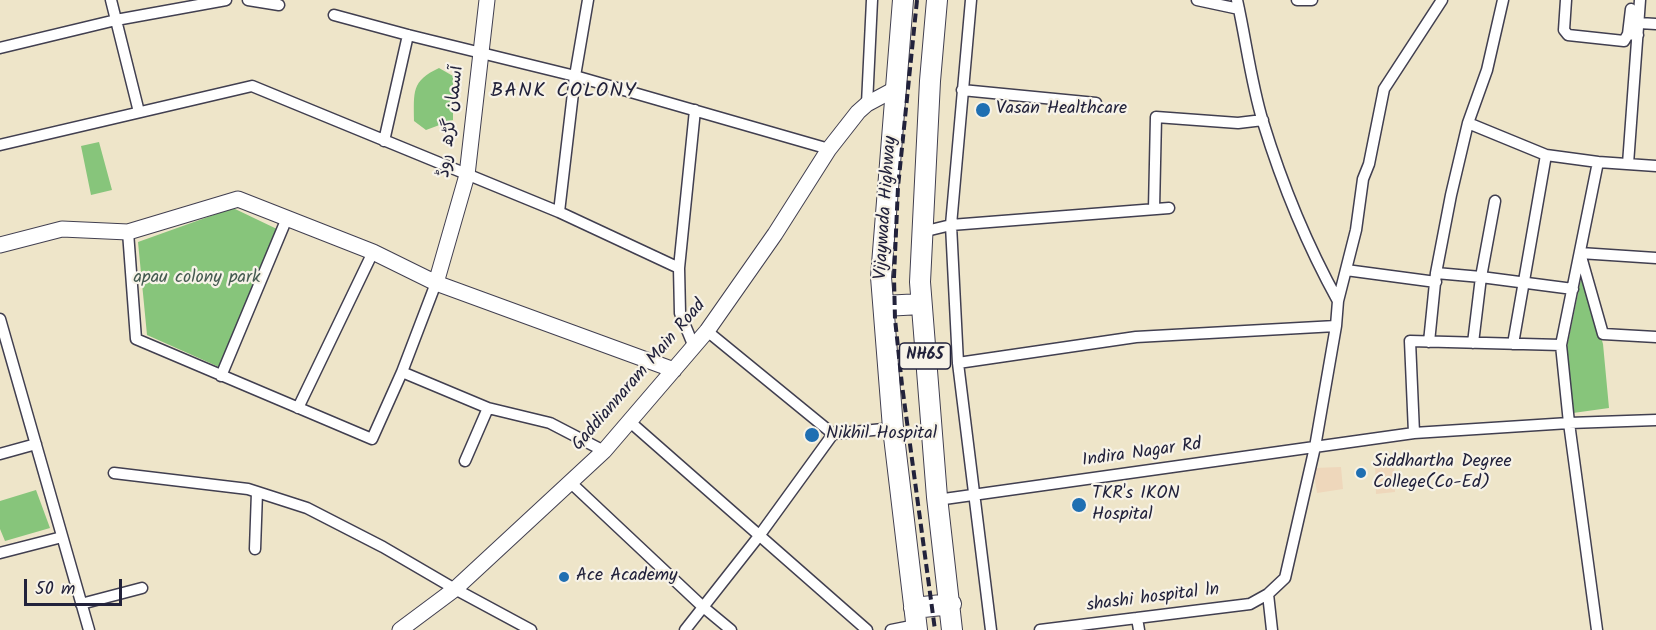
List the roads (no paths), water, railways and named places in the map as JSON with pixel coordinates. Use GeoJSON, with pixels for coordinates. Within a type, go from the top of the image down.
{"type":"FeatureCollection","features":[{"type":"Feature","properties":{"kind":"highway","name":"Vijaywada Highway"},"geometry":{"type":"LineString","coordinates":[[903,0],[881,277],[893,428],[916,621]]}},
{"type":"Feature","properties":{"kind":"highway","name":"Vijaywada Highway"},"geometry":{"type":"LineString","coordinates":[[937,0],[930,81],[920,282],[937,500],[951,604],[952,630]]}},
{"type":"Feature","properties":{"kind":"highway"},"geometry":{"type":"LineString","coordinates":[[884,306],[921,304]]}},
{"type":"Feature","properties":{"kind":"highway"},"geometry":{"type":"LineString","coordinates":[[916,621],[951,604]]}},
{"type":"Feature","properties":{"kind":"street"},"geometry":{"type":"LineString","coordinates":[[111,0],[139,112]]}},
{"type":"Feature","properties":{"kind":"street"},"geometry":{"type":"LineString","coordinates":[[0,48],[116,20],[225,0]]}},
{"type":"Feature","properties":{"kind":"street"},"geometry":{"type":"LineString","coordinates":[[248,0],[279,4]]}},
{"type":"Feature","properties":{"kind":"street","name":"آسمان گڑھ روڈ"},"geometry":{"type":"LineString","coordinates":[[436,283],[467,175],[487,0]]}},
{"type":"Feature","properties":{"kind":"street"},"geometry":{"type":"LineString","coordinates":[[559,212],[575,76],[588,0]]}},
{"type":"Feature","properties":{"kind":"street"},"geometry":{"type":"LineString","coordinates":[[867,104],[872,0]]}},
{"type":"Feature","properties":{"kind":"street"},"geometry":{"type":"LineString","coordinates":[[971,0],[951,225],[958,363],[991,630]]}},
{"type":"Feature","properties":{"kind":"street"},"geometry":{"type":"LineString","coordinates":[[1197,0],[1238,4],[1263,120],[1289,196],[1321,271],[1338,301]]}},
{"type":"Feature","properties":{"kind":"street"},"geometry":{"type":"LineString","coordinates":[[1298,0],[1312,0]]}},
{"type":"Feature","properties":{"kind":"street"},"geometry":{"type":"LineString","coordinates":[[1272,630],[1268,594],[1285,578],[1315,447],[1336,326],[1338,301],[1356,230],[1363,179],[1370,164],[1384,89],[1442,0]]}},
{"type":"Feature","properties":{"kind":"street"},"geometry":{"type":"LineString","coordinates":[[1429,342],[1436,277],[1451,195],[1468,123],[1487,70],[1503,0]]}},
{"type":"Feature","properties":{"kind":"street"},"geometry":{"type":"LineString","coordinates":[[1566,0],[1564,30],[1566,33],[1624,41],[1633,35],[1639,23],[1635,5]]}},
{"type":"Feature","properties":{"kind":"street"},"geometry":{"type":"LineString","coordinates":[[1628,164],[1635,5]]}},
{"type":"Feature","properties":{"kind":"street"},"geometry":{"type":"LineString","coordinates":[[334,15],[575,76],[830,149]]}},
{"type":"Feature","properties":{"kind":"street"},"geometry":{"type":"LineString","coordinates":[[1639,23],[1656,24]]}},
{"type":"Feature","properties":{"kind":"street"},"geometry":{"type":"LineString","coordinates":[[384,141],[408,35]]}},
{"type":"Feature","properties":{"kind":"street"},"geometry":{"type":"LineString","coordinates":[[0,145],[252,86],[559,212],[679,268]]}},
{"type":"Feature","properties":{"kind":"street","name":"Gaddiannaram Main Road"},"geometry":{"type":"LineString","coordinates":[[400,630],[454,589],[604,451],[707,331],[775,234],[830,149],[858,112],[867,104],[895,89]]}},
{"type":"Feature","properties":{"kind":"street"},"geometry":{"type":"LineString","coordinates":[[962,90],[1096,103]]}},
{"type":"Feature","properties":{"kind":"street"},"geometry":{"type":"LineString","coordinates":[[694,347],[680,313],[679,268],[695,110]]}},
{"type":"Feature","properties":{"kind":"street"},"geometry":{"type":"LineString","coordinates":[[1154,209],[1156,117],[1238,123],[1263,120]]}},
{"type":"Feature","properties":{"kind":"street"},"geometry":{"type":"LineString","coordinates":[[1468,123],[1546,155],[1656,166]]}},
{"type":"Feature","properties":{"kind":"street"},"geometry":{"type":"LineString","coordinates":[[1513,344],[1546,155]]}},
{"type":"Feature","properties":{"kind":"street"},"geometry":{"type":"LineString","coordinates":[[1598,162],[1561,345],[1569,423],[1598,630]]}},
{"type":"Feature","properties":{"kind":"street"},"geometry":{"type":"LineString","coordinates":[[0,245],[62,230],[128,232],[238,198],[373,252],[436,283],[674,370]]}},
{"type":"Feature","properties":{"kind":"street"},"geometry":{"type":"LineString","coordinates":[[1473,343],[1481,277],[1495,201]]}},
{"type":"Feature","properties":{"kind":"street"},"geometry":{"type":"LineString","coordinates":[[922,232],[951,225],[1169,208]]}},
{"type":"Feature","properties":{"kind":"street"},"geometry":{"type":"LineString","coordinates":[[221,375],[287,218]]}},
{"type":"Feature","properties":{"kind":"street"},"geometry":{"type":"LineString","coordinates":[[128,232],[136,339],[372,440],[402,372],[436,283]]}},
{"type":"Feature","properties":{"kind":"street"},"geometry":{"type":"LineString","coordinates":[[298,408],[373,252]]}},
{"type":"Feature","properties":{"kind":"street"},"geometry":{"type":"LineString","coordinates":[[1580,253],[1656,258]]}},
{"type":"Feature","properties":{"kind":"street"},"geometry":{"type":"LineString","coordinates":[[1580,253],[1603,334],[1656,337]]}},
{"type":"Feature","properties":{"kind":"street"},"geometry":{"type":"LineString","coordinates":[[1346,270],[1436,277],[1481,277],[1573,289]]}},
{"type":"Feature","properties":{"kind":"street"},"geometry":{"type":"LineString","coordinates":[[0,319],[4,350],[36,444],[89,630]]}},
{"type":"Feature","properties":{"kind":"street"},"geometry":{"type":"LineString","coordinates":[[958,363],[1136,337],[1336,326]]}},
{"type":"Feature","properties":{"kind":"street"},"geometry":{"type":"LineString","coordinates":[[707,331],[833,434],[893,428]]}},
{"type":"Feature","properties":{"kind":"street"},"geometry":{"type":"LineString","coordinates":[[1414,433],[1410,341],[1561,345]]}},
{"type":"Feature","properties":{"kind":"street"},"geometry":{"type":"LineString","coordinates":[[402,372],[488,408],[550,423],[604,451]]}},
{"type":"Feature","properties":{"kind":"street"},"geometry":{"type":"LineString","coordinates":[[465,461],[488,408]]}},
{"type":"Feature","properties":{"kind":"street","name":"Indira Nagar Rd"},"geometry":{"type":"LineString","coordinates":[[937,500],[1414,433],[1656,420]]}},
{"type":"Feature","properties":{"kind":"street"},"geometry":{"type":"LineString","coordinates":[[629,421],[867,630]]}},
{"type":"Feature","properties":{"kind":"street"},"geometry":{"type":"LineString","coordinates":[[685,630],[759,536],[833,434]]}},
{"type":"Feature","properties":{"kind":"street"},"geometry":{"type":"LineString","coordinates":[[0,454],[36,444]]}},
{"type":"Feature","properties":{"kind":"street"},"geometry":{"type":"LineString","coordinates":[[114,473],[248,489],[307,508],[383,547],[454,589],[531,630]]}},
{"type":"Feature","properties":{"kind":"street"},"geometry":{"type":"LineString","coordinates":[[570,482],[702,606],[731,630]]}},
{"type":"Feature","properties":{"kind":"street"},"geometry":{"type":"LineString","coordinates":[[255,549],[257,492]]}},
{"type":"Feature","properties":{"kind":"street"},"geometry":{"type":"LineString","coordinates":[[0,553],[62,537]]}},
{"type":"Feature","properties":{"kind":"street"},"geometry":{"type":"LineString","coordinates":[[81,604],[142,588]]}},
{"type":"Feature","properties":{"kind":"street","name":"shashi hospital ln"},"geometry":{"type":"LineString","coordinates":[[1040,630],[1250,604],[1268,594]]}},
{"type":"Feature","properties":{"kind":"street"},"geometry":{"type":"LineString","coordinates":[[1137,618],[1138,630]]}},
{"type":"Feature","properties":{"kind":"street"},"geometry":{"type":"LineString","coordinates":[[892,630],[916,621]]}},
{"type":"Feature","properties":{"kind":"railway"},"geometry":{"type":"LineString","coordinates":[[917,0],[898,187],[894,277],[895,319],[935,630]]}},
{"type":"Feature","properties":{"kind":"place","name":"Vasan Healthcare"},"geometry":{"type":"Point","coordinates":[983,110]}},
{"type":"Feature","properties":{"kind":"place","name":"Nikhil Hospital"},"geometry":{"type":"Point","coordinates":[812,435]}},
{"type":"Feature","properties":{"kind":"place","name":"Siddhartha Degree College(Co-Ed)"},"geometry":{"type":"Point","coordinates":[1361,473]}},
{"type":"Feature","properties":{"kind":"place","name":"TKR's IKON Hospital"},"geometry":{"type":"Point","coordinates":[1079,505]}},
{"type":"Feature","properties":{"kind":"place","name":"Ace Academy"},"geometry":{"type":"Point","coordinates":[564,577]}},
{"type":"Feature","properties":{"kind":"district","name":"BANK COLONY"},"geometry":{"type":"Point","coordinates":[564,93]}},
{"type":"Feature","properties":{"kind":"park label","name":"apau colony park"},"geometry":{"type":"Point","coordinates":[197,279]}}]}
